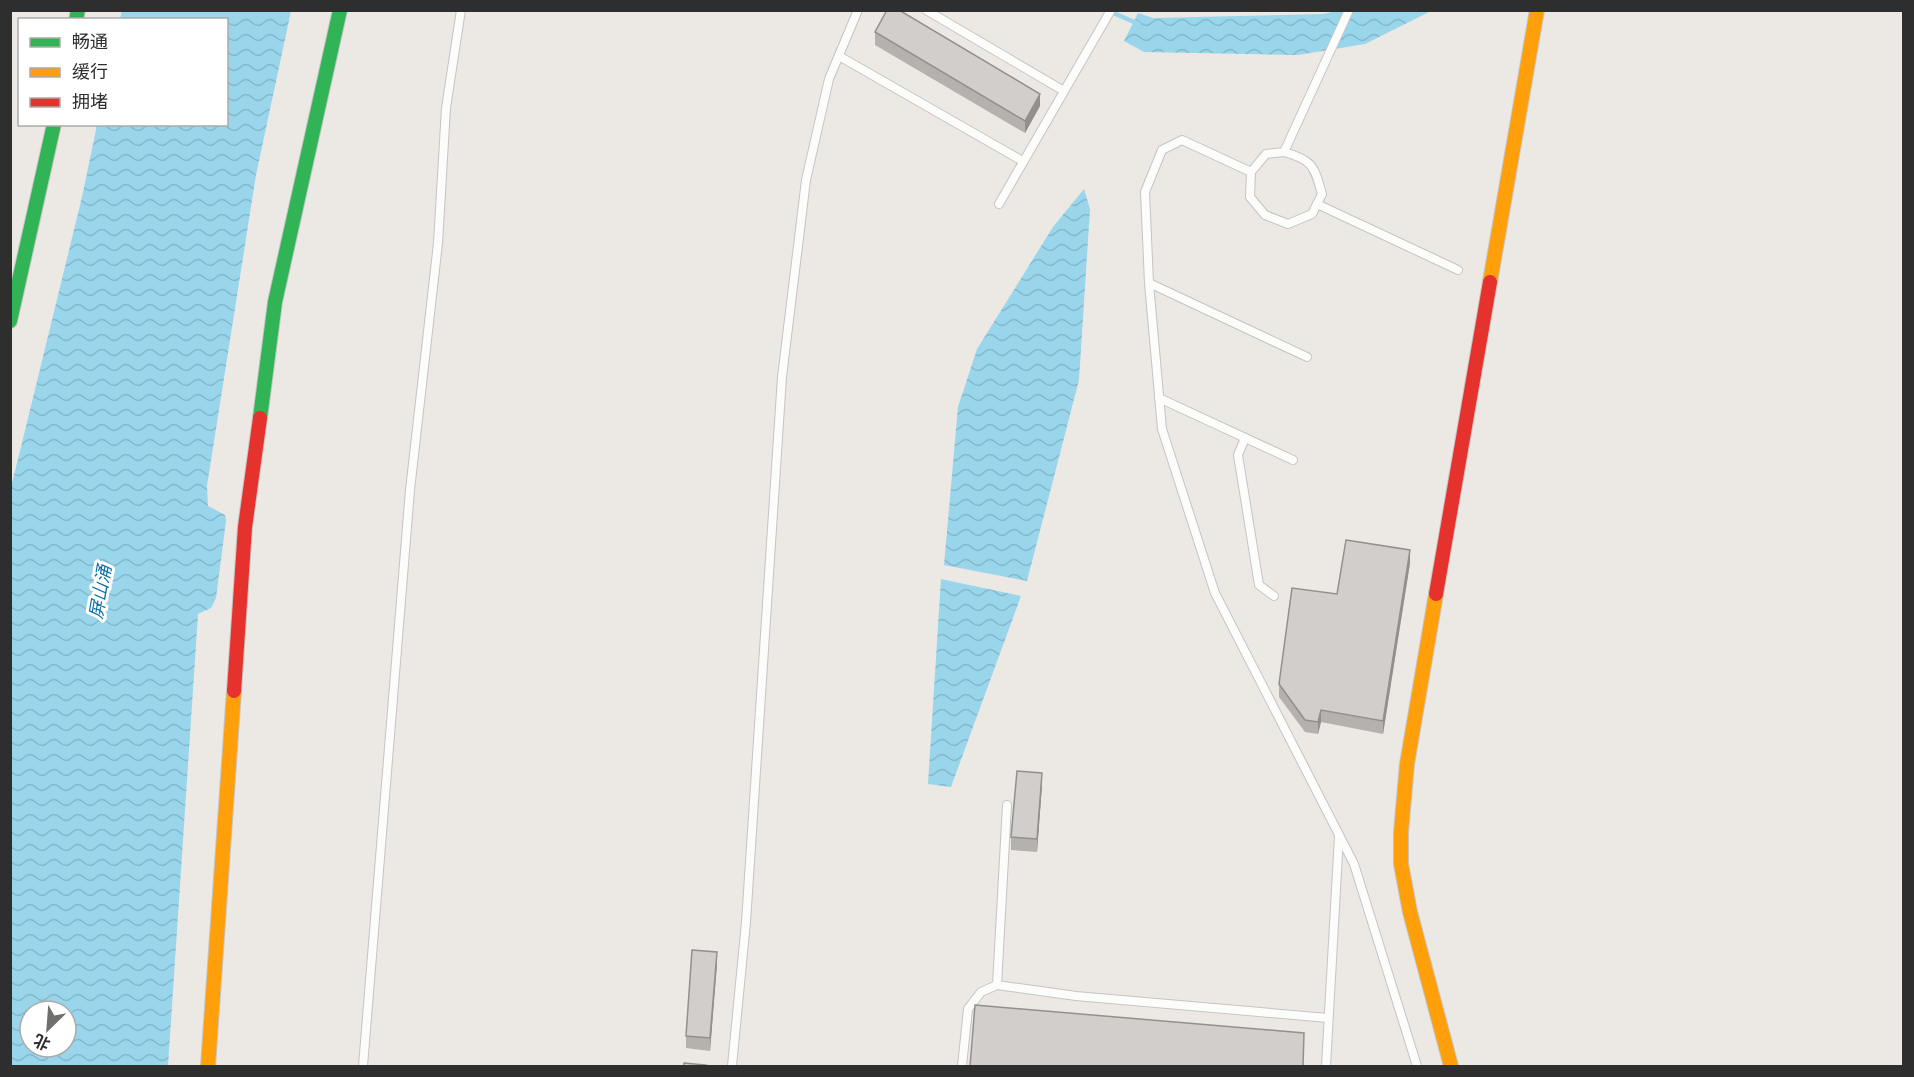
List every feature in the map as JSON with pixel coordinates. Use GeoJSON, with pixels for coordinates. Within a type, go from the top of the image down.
{"type":"FeatureCollection","features":[{"type":"Feature","properties":{"kind":"street"},"geometry":{"type":"LineString","coordinates":[[208,1066],[245,527],[275,302],[340,10]]}},
{"type":"Feature","properties":{"kind":"street"},"geometry":{"type":"LineString","coordinates":[[1451,1066],[1410,912],[1401,864],[1403,798],[1537,10]]}},
{"type":"Feature","properties":{"kind":"street"},"geometry":{"type":"LineString","coordinates":[[10,321],[54,126]]}},
{"type":"Feature","properties":{"kind":"lane"},"geometry":{"type":"LineString","coordinates":[[363,1066],[410,490],[438,243],[446,108],[461,10]]}},
{"type":"Feature","properties":{"kind":"lane"},"geometry":{"type":"LineString","coordinates":[[732,1066],[746,910],[782,376],[806,180],[829,79],[858,10]]}},
{"type":"Feature","properties":{"kind":"lane"},"geometry":{"type":"LineString","coordinates":[[926,10],[1065,91]]}},
{"type":"Feature","properties":{"kind":"lane"},"geometry":{"type":"LineString","coordinates":[[999,204],[1111,10]]}},
{"type":"Feature","properties":{"kind":"lane"},"geometry":{"type":"LineString","coordinates":[[1284,152],[1349,10]]}},
{"type":"Feature","properties":{"kind":"lane"},"geometry":{"type":"LineString","coordinates":[[839,56],[1019,159]]}},
{"type":"Feature","properties":{"kind":"lane"},"geometry":{"type":"LineString","coordinates":[[1251,172],[1182,140],[1162,150],[1145,192],[1149,283],[1162,429],[1215,593],[1354,864],[1417,1066]]}},
{"type":"Feature","properties":{"kind":"lane"},"geometry":{"type":"LineString","coordinates":[[1284,152],[1303,158],[1315,171],[1322,194],[1312,214],[1288,224],[1265,215],[1250,197],[1251,172],[1266,154],[1284,152]]}},
{"type":"Feature","properties":{"kind":"lane"},"geometry":{"type":"LineString","coordinates":[[1317,204],[1458,270]]}},
{"type":"Feature","properties":{"kind":"lane"},"geometry":{"type":"LineString","coordinates":[[1149,283],[1307,357]]}},
{"type":"Feature","properties":{"kind":"lane"},"geometry":{"type":"LineString","coordinates":[[1159,398],[1293,460]]}},
{"type":"Feature","properties":{"kind":"lane"},"geometry":{"type":"LineString","coordinates":[[1245,438],[1238,455],[1258,585],[1274,596]]}},
{"type":"Feature","properties":{"kind":"lane"},"geometry":{"type":"LineString","coordinates":[[997,985],[1007,805]]}},
{"type":"Feature","properties":{"kind":"lane"},"geometry":{"type":"LineString","coordinates":[[1326,1066],[1339,835]]}},
{"type":"Feature","properties":{"kind":"lane"},"geometry":{"type":"LineString","coordinates":[[962,1066],[968,1009],[981,992],[997,985],[1088,997],[1328,1018]]}},
{"type":"Feature","properties":{"kind":"water","name":"屏山涌"},"geometry":{"type":"Polygon","coordinates":[[[122,10],[291,11],[256,175],[207,486],[208,506],[225,515],[226,521],[216,598],[211,608],[198,614],[168,1066],[11,1066],[10,491],[82,197],[97,126],[228,126],[228,18],[120,18],[122,10]]]}},
{"type":"Feature","properties":{"kind":"water"},"geometry":{"type":"Polygon","coordinates":[[[1341,10],[1431,11],[1365,44],[1298,55],[1144,52],[1124,41],[1138,13],[1153,18],[1323,14],[1341,10]]]}},
{"type":"Feature","properties":{"kind":"water"},"geometry":{"type":"Polygon","coordinates":[[[1084,189],[1090,209],[1079,380],[1027,581],[944,565],[958,407],[977,349],[1053,227],[1084,189]]]}},
{"type":"Feature","properties":{"kind":"water"},"geometry":{"type":"Polygon","coordinates":[[[941,579],[1021,596],[951,787],[928,784],[941,579]]]}},
{"type":"Feature","properties":{"kind":"building"},"geometry":{"type":"Polygon","coordinates":[[[887,10],[899,10],[1040,94],[1025,121],[875,32],[887,10]]]}},
{"type":"Feature","properties":{"kind":"building"},"geometry":{"type":"Polygon","coordinates":[[[1346,540],[1410,550],[1383,721],[1321,710],[1318,722],[1305,720],[1279,684],[1292,588],[1337,594],[1346,540]]]}},
{"type":"Feature","properties":{"kind":"building"},"geometry":{"type":"Polygon","coordinates":[[[1017,771],[1042,773],[1037,839],[1011,837],[1017,771]]]}},
{"type":"Feature","properties":{"kind":"building"},"geometry":{"type":"Polygon","coordinates":[[[692,950],[717,952],[710,1038],[686,1036],[692,950]]]}},
{"type":"Feature","properties":{"kind":"building"},"geometry":{"type":"Polygon","coordinates":[[[975,1005],[1304,1033],[1303,1066],[970,1066],[975,1005]]]}},
{"type":"Feature","properties":{"kind":"building"},"geometry":{"type":"Polygon","coordinates":[[[684,1063],[706,1065],[684,1066],[684,1063]]]}},
{"type":"Feature","properties":{"kind":"waterway"},"geometry":{"type":"LineString","coordinates":[[1111,12],[1139,24]]}},
{"type":"Feature","properties":{"kind":"traffic: fast"},"geometry":{"type":"LineString","coordinates":[[76,18],[78,10]]}},
{"type":"Feature","properties":{"kind":"traffic: fast"},"geometry":{"type":"LineString","coordinates":[[260,418],[275,302],[340,10]]}},
{"type":"Feature","properties":{"kind":"traffic: fast"},"geometry":{"type":"LineString","coordinates":[[10,321],[54,126]]}},
{"type":"Feature","properties":{"kind":"traffic: slow"},"geometry":{"type":"LineString","coordinates":[[1490,282],[1537,10]]}},
{"type":"Feature","properties":{"kind":"traffic: slow"},"geometry":{"type":"LineString","coordinates":[[1436,594],[1407,764],[1401,832],[1401,864],[1410,912],[1451,1066]]}},
{"type":"Feature","properties":{"kind":"traffic: slow"},"geometry":{"type":"LineString","coordinates":[[208,1066],[234,691]]}},
{"type":"Feature","properties":{"kind":"traffic: jam"},"geometry":{"type":"LineString","coordinates":[[1436,594],[1490,282]]}},
{"type":"Feature","properties":{"kind":"traffic: jam"},"geometry":{"type":"LineString","coordinates":[[234,691],[245,527],[260,418]]}}]}
